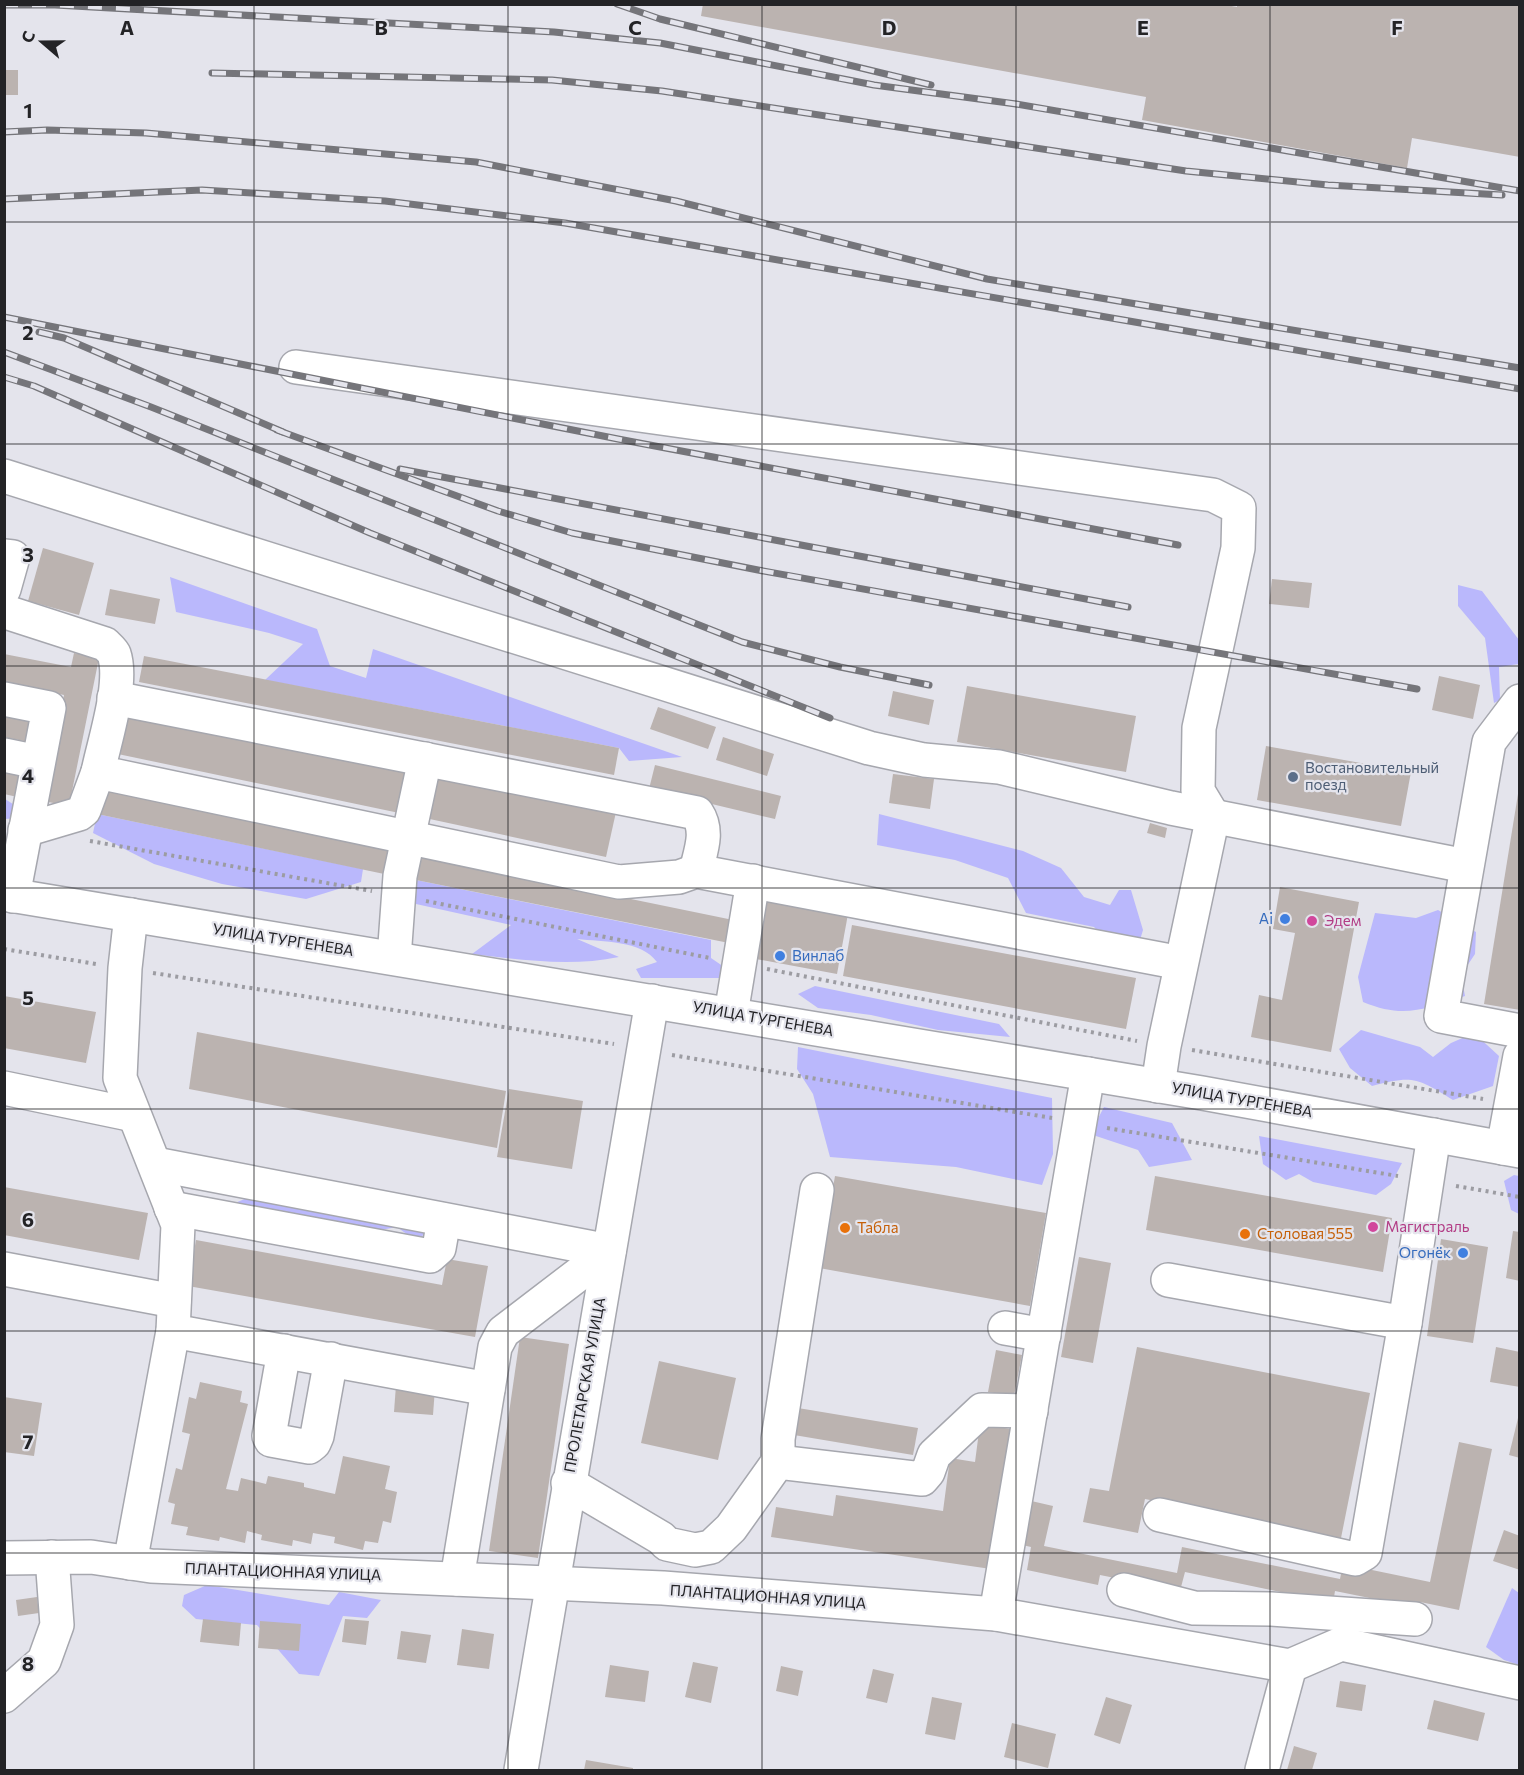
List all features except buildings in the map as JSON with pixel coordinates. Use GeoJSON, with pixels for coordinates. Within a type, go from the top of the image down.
{"type":"FeatureCollection","features":[{"type":"Feature","properties":{"kind":"street"},"geometry":{"type":"LineString","coordinates":[[296,367],[1213,495],[1239,508],[1238,548],[1199,728],[1198,790],[1212,816],[1158,1086]]}},
{"type":"Feature","properties":{"kind":"street"},"geometry":{"type":"LineString","coordinates":[[4,476],[868,748],[924,760],[999,767],[1212,816],[1466,866]]}},
{"type":"Feature","properties":{"kind":"street"},"geometry":{"type":"LineString","coordinates":[[4,556],[13,557],[4,589]]}},
{"type":"Feature","properties":{"kind":"street"},"geometry":{"type":"LineString","coordinates":[[4,608],[9,613],[105,644],[114,653],[116,678],[114,698],[98,772],[84,810],[79,814],[25,830]]}},
{"type":"Feature","properties":{"kind":"street"},"geometry":{"type":"LineString","coordinates":[[114,698],[697,813],[704,823],[704,838],[696,871]]}},
{"type":"Feature","properties":{"kind":"street"},"geometry":{"type":"LineString","coordinates":[[4,699],[49,708],[25,830],[9,895]]}},
{"type":"Feature","properties":{"kind":"street"},"geometry":{"type":"LineString","coordinates":[[1520,701],[1489,742],[1442,1016],[1520,1031]]}},
{"type":"Feature","properties":{"kind":"street"},"geometry":{"type":"LineString","coordinates":[[4,755],[38,762]]}},
{"type":"Feature","properties":{"kind":"street"},"geometry":{"type":"LineString","coordinates":[[394,958],[400,876],[425,759]]}},
{"type":"Feature","properties":{"kind":"street"},"geometry":{"type":"LineString","coordinates":[[98,772],[619,882],[679,877],[696,871],[1181,963]]}},
{"type":"Feature","properties":{"kind":"street"},"geometry":{"type":"LineString","coordinates":[[731,1014],[753,881]]}},
{"type":"Feature","properties":{"kind":"street","name":"УЛИЦА ТУРГЕНЕВА"},"geometry":{"type":"LineString","coordinates":[[9,895],[1088,1074],[1511,1149]]}},
{"type":"Feature","properties":{"kind":"street"},"geometry":{"type":"LineString","coordinates":[[130,1563],[174,1316],[178,1225],[120,1078],[125,968],[132,915]]}},
{"type":"Feature","properties":{"kind":"street","name":"ПРОЛЕТАРСКАЯ УЛИЦА"},"geometry":{"type":"LineString","coordinates":[[521,1770],[568,1483],[652,1001]]}},
{"type":"Feature","properties":{"kind":"street"},"geometry":{"type":"LineString","coordinates":[[1511,1149],[1520,1056]]}},
{"type":"Feature","properties":{"kind":"street"},"geometry":{"type":"LineString","coordinates":[[996,1614],[1088,1074]]}},
{"type":"Feature","properties":{"kind":"street"},"geometry":{"type":"LineString","coordinates":[[4,1088],[134,1115]]}},
{"type":"Feature","properties":{"kind":"street"},"geometry":{"type":"LineString","coordinates":[[1160,1515],[1355,1558],[1365,1553],[1405,1323],[1434,1135]]}},
{"type":"Feature","properties":{"kind":"street"},"geometry":{"type":"LineString","coordinates":[[155,1164],[609,1251]]}},
{"type":"Feature","properties":{"kind":"street"},"geometry":{"type":"LineString","coordinates":[[568,1483],[661,1538],[667,1544],[695,1550],[711,1547],[731,1528],[778,1462],[778,1439],[817,1190]]}},
{"type":"Feature","properties":{"kind":"street"},"geometry":{"type":"LineString","coordinates":[[171,1208],[430,1256],[439,1248],[444,1220]]}},
{"type":"Feature","properties":{"kind":"street"},"geometry":{"type":"LineString","coordinates":[[457,1579],[495,1347],[503,1332],[609,1251]]}},
{"type":"Feature","properties":{"kind":"street"},"geometry":{"type":"LineString","coordinates":[[4,1269],[174,1316],[284,1351],[488,1389]]}},
{"type":"Feature","properties":{"kind":"street"},"geometry":{"type":"LineString","coordinates":[[1168,1280],[1405,1323]]}},
{"type":"Feature","properties":{"kind":"street"},"geometry":{"type":"LineString","coordinates":[[1005,1328],[1044,1335]]}},
{"type":"Feature","properties":{"kind":"street"},"geometry":{"type":"LineString","coordinates":[[284,1351],[269,1436],[271,1440],[309,1447],[317,1436],[331,1359]]}},
{"type":"Feature","properties":{"kind":"street"},"geometry":{"type":"LineString","coordinates":[[778,1462],[921,1479],[928,1472],[934,1455],[982,1410],[1031,1411]]}},
{"type":"Feature","properties":{"kind":"street"},"geometry":{"type":"LineString","coordinates":[[663,1588],[667,1544]]}},
{"type":"Feature","properties":{"kind":"street"},"geometry":{"type":"LineString","coordinates":[[4,1696],[44,1661],[57,1624],[43,1549]]}},
{"type":"Feature","properties":{"kind":"street","name":"ПЛАНТАЦИОННАЯ УЛИЦА"},"geometry":{"type":"LineString","coordinates":[[4,1558],[43,1549],[151,1566],[663,1588],[996,1614],[1290,1666]]}},
{"type":"Feature","properties":{"kind":"street"},"geometry":{"type":"LineString","coordinates":[[1124,1590],[1194,1608],[1271,1609],[1415,1619]]}},
{"type":"Feature","properties":{"kind":"street"},"geometry":{"type":"LineString","coordinates":[[1212,1608],[1212,1653]]}},
{"type":"Feature","properties":{"kind":"street"},"geometry":{"type":"LineString","coordinates":[[1262,1770],[1290,1666],[1341,1644],[1520,1683]]}},
{"type":"Feature","properties":{"kind":"path"},"geometry":{"type":"LineString","coordinates":[[4,950],[597,1040],[643,1050],[1520,1197]]}},
{"type":"Feature","properties":{"kind":"shaded area"},"geometry":{"type":"Polygon","coordinates":[[[170,577],[317,629],[330,666],[366,678],[373,649],[682,757],[629,761],[619,748],[265,680],[303,644],[269,633],[176,612],[170,577]]]}},
{"type":"Feature","properties":{"kind":"shaded area"},"geometry":{"type":"Polygon","coordinates":[[[1458,585],[1482,591],[1519,640],[1519,664],[1499,667],[1500,700],[1494,703],[1485,638],[1458,606],[1458,585]]]}},
{"type":"Feature","properties":{"kind":"shaded area"},"geometry":{"type":"Polygon","coordinates":[[[5,799],[19,808],[18,818],[5,819],[5,799]]]}},
{"type":"Feature","properties":{"kind":"shaded area"},"geometry":{"type":"Polygon","coordinates":[[[97,814],[363,869],[361,882],[306,899],[222,884],[154,864],[93,833],[97,814]]]}},
{"type":"Feature","properties":{"kind":"shaded area"},"geometry":{"type":"Polygon","coordinates":[[[879,814],[1023,851],[1061,868],[1084,897],[1110,905],[1119,890],[1131,890],[1143,930],[1140,940],[1104,938],[1094,927],[1026,913],[1008,878],[955,860],[877,845],[879,814]]]}},
{"type":"Feature","properties":{"kind":"shaded area"},"geometry":{"type":"Polygon","coordinates":[[[411,879],[711,940],[711,958],[730,971],[724,978],[641,978],[636,969],[657,962],[650,955],[621,943],[577,939],[619,957],[564,962],[472,954],[511,925],[407,902],[411,879]]]}},
{"type":"Feature","properties":{"kind":"shaded area"},"geometry":{"type":"Polygon","coordinates":[[[1438,910],[1476,932],[1475,954],[1461,975],[1465,996],[1426,1008],[1402,1011],[1363,1002],[1358,977],[1375,913],[1416,918],[1438,910]]]}},
{"type":"Feature","properties":{"kind":"shaded area"},"geometry":{"type":"Polygon","coordinates":[[[815,986],[999,1024],[1010,1037],[938,1030],[871,1015],[818,1008],[798,994],[815,986]]]}},
{"type":"Feature","properties":{"kind":"shaded area"},"geometry":{"type":"Polygon","coordinates":[[[1361,1030],[1420,1047],[1433,1057],[1451,1043],[1474,1033],[1499,1056],[1493,1086],[1453,1100],[1415,1081],[1397,1080],[1372,1086],[1350,1068],[1339,1049],[1361,1030]]]}},
{"type":"Feature","properties":{"kind":"shaded area"},"geometry":{"type":"Polygon","coordinates":[[[798,1047],[1052,1098],[1053,1154],[1042,1185],[956,1167],[830,1157],[813,1094],[797,1069],[798,1047]]]}},
{"type":"Feature","properties":{"kind":"shaded area"},"geometry":{"type":"Polygon","coordinates":[[[1104,1107],[1172,1123],[1192,1160],[1149,1167],[1138,1150],[1090,1134],[1104,1107]]]}},
{"type":"Feature","properties":{"kind":"shaded area"},"geometry":{"type":"Polygon","coordinates":[[[1259,1136],[1402,1163],[1391,1184],[1376,1195],[1313,1182],[1299,1174],[1286,1180],[1263,1164],[1259,1136]]]}},
{"type":"Feature","properties":{"kind":"shaded area"},"geometry":{"type":"Polygon","coordinates":[[[1514,1175],[1519,1176],[1519,1214],[1511,1210],[1504,1181],[1514,1175]]]}},
{"type":"Feature","properties":{"kind":"shaded area"},"geometry":{"type":"Polygon","coordinates":[[[252,1196],[428,1231],[416,1241],[397,1227],[369,1232],[230,1205],[252,1196]]]}},
{"type":"Feature","properties":{"kind":"shaded area"},"geometry":{"type":"Polygon","coordinates":[[[207,1585],[329,1605],[339,1592],[381,1600],[367,1618],[343,1616],[319,1676],[299,1674],[257,1625],[196,1619],[182,1606],[184,1595],[207,1585]]]}},
{"type":"Feature","properties":{"kind":"shaded area"},"geometry":{"type":"Polygon","coordinates":[[[1512,1588],[1519,1593],[1519,1665],[1504,1660],[1486,1647],[1512,1588]]]}},
{"type":"Feature","properties":{"kind":"railway"},"geometry":{"type":"LineString","coordinates":[[617,4],[660,19],[931,85]]}},
{"type":"Feature","properties":{"kind":"railway"},"geometry":{"type":"LineString","coordinates":[[4,5],[55,5],[554,32],[660,43],[874,85],[1016,104],[1520,191]]}},
{"type":"Feature","properties":{"kind":"railway"},"geometry":{"type":"LineString","coordinates":[[212,73],[552,80],[662,91],[1186,171],[1328,185],[1502,195]]}},
{"type":"Feature","properties":{"kind":"railway"},"geometry":{"type":"LineString","coordinates":[[4,132],[47,130],[146,133],[476,162],[676,201],[987,279],[1520,368]]}},
{"type":"Feature","properties":{"kind":"railway"},"geometry":{"type":"LineString","coordinates":[[4,199],[202,190],[385,201],[565,223],[1520,389]]}},
{"type":"Feature","properties":{"kind":"railway"},"geometry":{"type":"LineString","coordinates":[[4,317],[618,439],[1178,545]]}},
{"type":"Feature","properties":{"kind":"railway"},"geometry":{"type":"LineString","coordinates":[[39,332],[64,338],[283,432]]}},
{"type":"Feature","properties":{"kind":"railway"},"geometry":{"type":"LineString","coordinates":[[4,352],[151,407],[742,642],[840,667],[929,685]]}},
{"type":"Feature","properties":{"kind":"railway"},"geometry":{"type":"LineString","coordinates":[[4,377],[34,386],[370,533],[830,718]]}},
{"type":"Feature","properties":{"kind":"railway"},"geometry":{"type":"LineString","coordinates":[[277,430],[498,511],[572,533],[758,570],[1417,689]]}},
{"type":"Feature","properties":{"kind":"railway"},"geometry":{"type":"LineString","coordinates":[[400,469],[1128,607]]}},
{"type":"Feature","properties":{"kind":"place","name":"Востановительный поезд"},"geometry":{"type":"Point","coordinates":[1293,777]}},
{"type":"Feature","properties":{"kind":"place","name":"Ai"},"geometry":{"type":"Point","coordinates":[1285,919]}},
{"type":"Feature","properties":{"kind":"place","name":"Эдем"},"geometry":{"type":"Point","coordinates":[1312,921]}},
{"type":"Feature","properties":{"kind":"place","name":"Винлаб"},"geometry":{"type":"Point","coordinates":[780,956]}},
{"type":"Feature","properties":{"kind":"place","name":"Магистраль"},"geometry":{"type":"Point","coordinates":[1373,1227]}},
{"type":"Feature","properties":{"kind":"place","name":"Табла"},"geometry":{"type":"Point","coordinates":[845,1228]}},
{"type":"Feature","properties":{"kind":"place","name":"Столовая 555"},"geometry":{"type":"Point","coordinates":[1245,1234]}},
{"type":"Feature","properties":{"kind":"place","name":"Огонёк"},"geometry":{"type":"Point","coordinates":[1463,1253]}}]}
